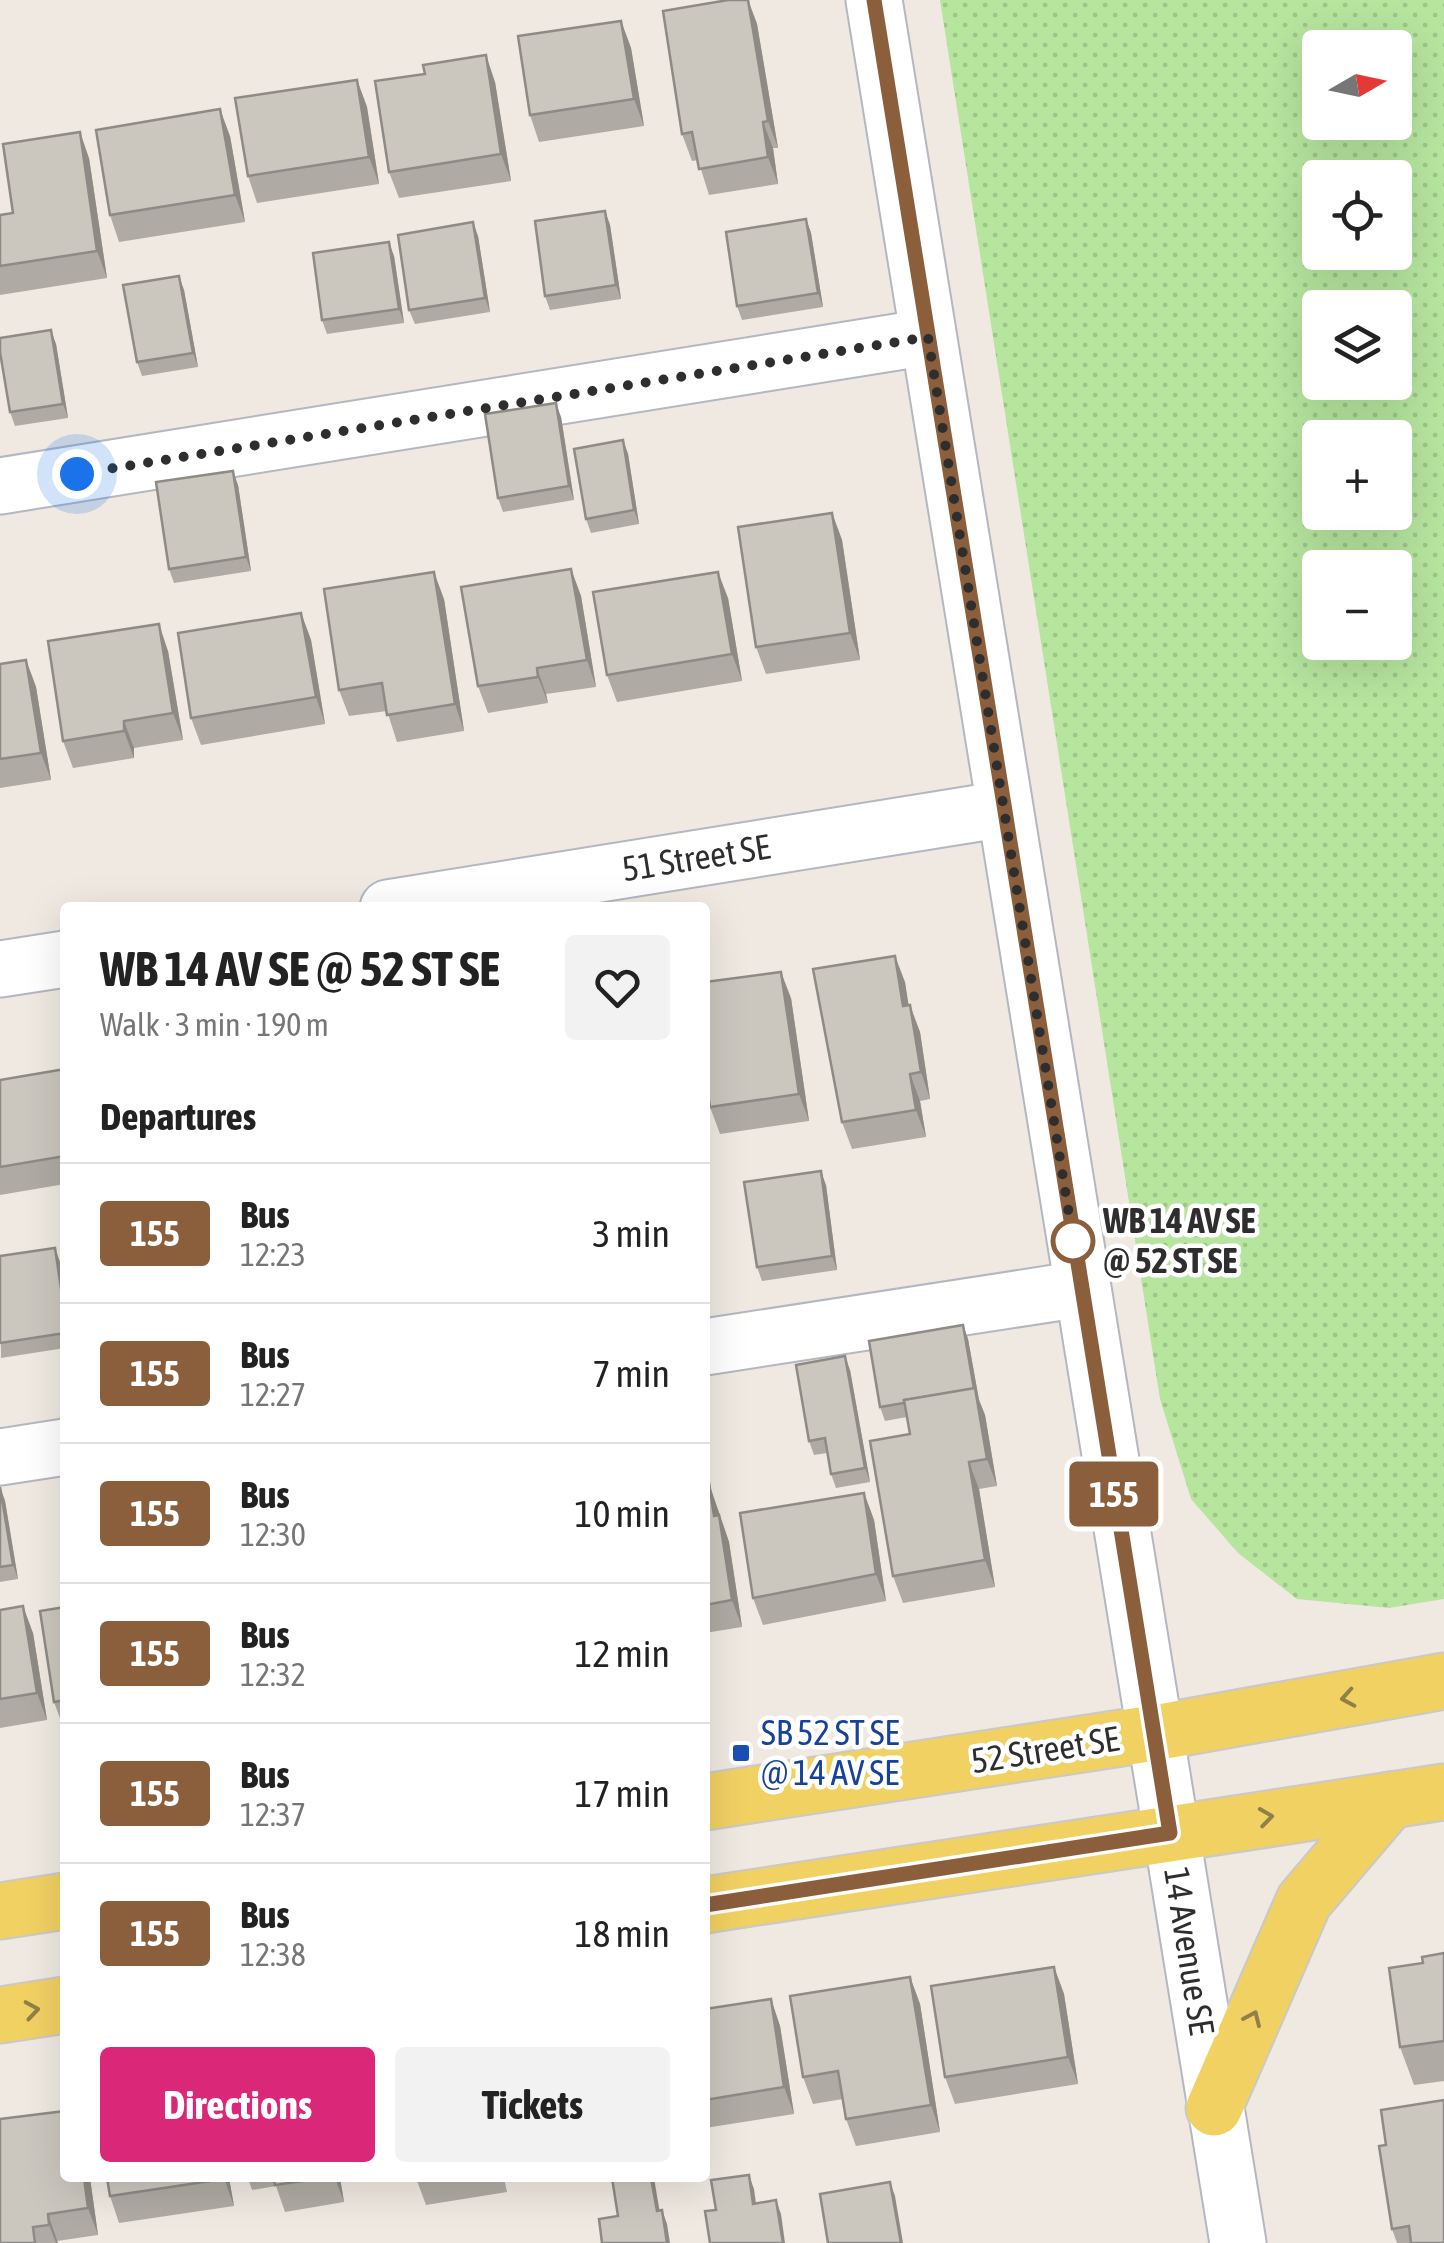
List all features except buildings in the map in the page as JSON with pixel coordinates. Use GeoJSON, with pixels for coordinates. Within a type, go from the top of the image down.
{"type":"FeatureCollection","features":[{"type":"Feature","properties":{"kind":"main road","name":"52 Street SE"},"geometry":{"type":"LineString","coordinates":[[710,1801],[1154,1733],[1444,1681]]}},
{"type":"Feature","properties":{"kind":"main road"},"geometry":{"type":"LineString","coordinates":[[710,1904],[1444,1792]]}},
{"type":"Feature","properties":{"kind":"main road"},"geometry":{"type":"LineString","coordinates":[[1214,2108],[1304,1901],[1390,1800]]}},
{"type":"Feature","properties":{"kind":"main road"},"geometry":{"type":"LineString","coordinates":[[0,1911],[60,1902]]}},
{"type":"Feature","properties":{"kind":"main road"},"geometry":{"type":"LineString","coordinates":[[0,2015],[60,2006]]}},
{"type":"Feature","properties":{"kind":"street","name":"14 Avenue SE"},"geometry":{"type":"LineString","coordinates":[[874,0],[1238,2243]]}},
{"type":"Feature","properties":{"kind":"street"},"geometry":{"type":"LineString","coordinates":[[0,486],[928,337]]}},
{"type":"Feature","properties":{"kind":"street","name":"51 Street SE"},"geometry":{"type":"LineString","coordinates":[[425,902],[1004,809]]}},
{"type":"Feature","properties":{"kind":"street"},"geometry":{"type":"LineString","coordinates":[[0,970],[60,960]]}},
{"type":"Feature","properties":{"kind":"street"},"geometry":{"type":"LineString","coordinates":[[710,1347],[1081,1289]]}},
{"type":"Feature","properties":{"kind":"street"},"geometry":{"type":"LineString","coordinates":[[0,1457],[60,1448]]}},
{"type":"Feature","properties":{"kind":"green space"},"geometry":{"type":"Polygon","coordinates":[[[940,0],[1444,0],[1444,1599],[1389,1608],[1297,1599],[1238,1553],[1191,1499],[1160,1399],[940,0]]]}},
{"type":"Feature","properties":{"kind":"bus line","name":"155"},"geometry":{"type":"LineString","coordinates":[[710,1904],[1170,1833],[874,0]]}},
{"type":"Feature","properties":{"kind":"place","name":"WB 14 AV SE @ 52 ST SE"},"geometry":{"type":"Point","coordinates":[1073,1241]}},
{"type":"Feature","properties":{"kind":"place","name":"SB 52 ST SE @ 14 AV SE"},"geometry":{"type":"Point","coordinates":[741,1753]}},
{"type":"Feature","properties":{"kind":"route"},"geometry":{"type":"LineString","coordinates":[[77,474],[928,337],[1075,1252],[1073,1241]]}}]}
